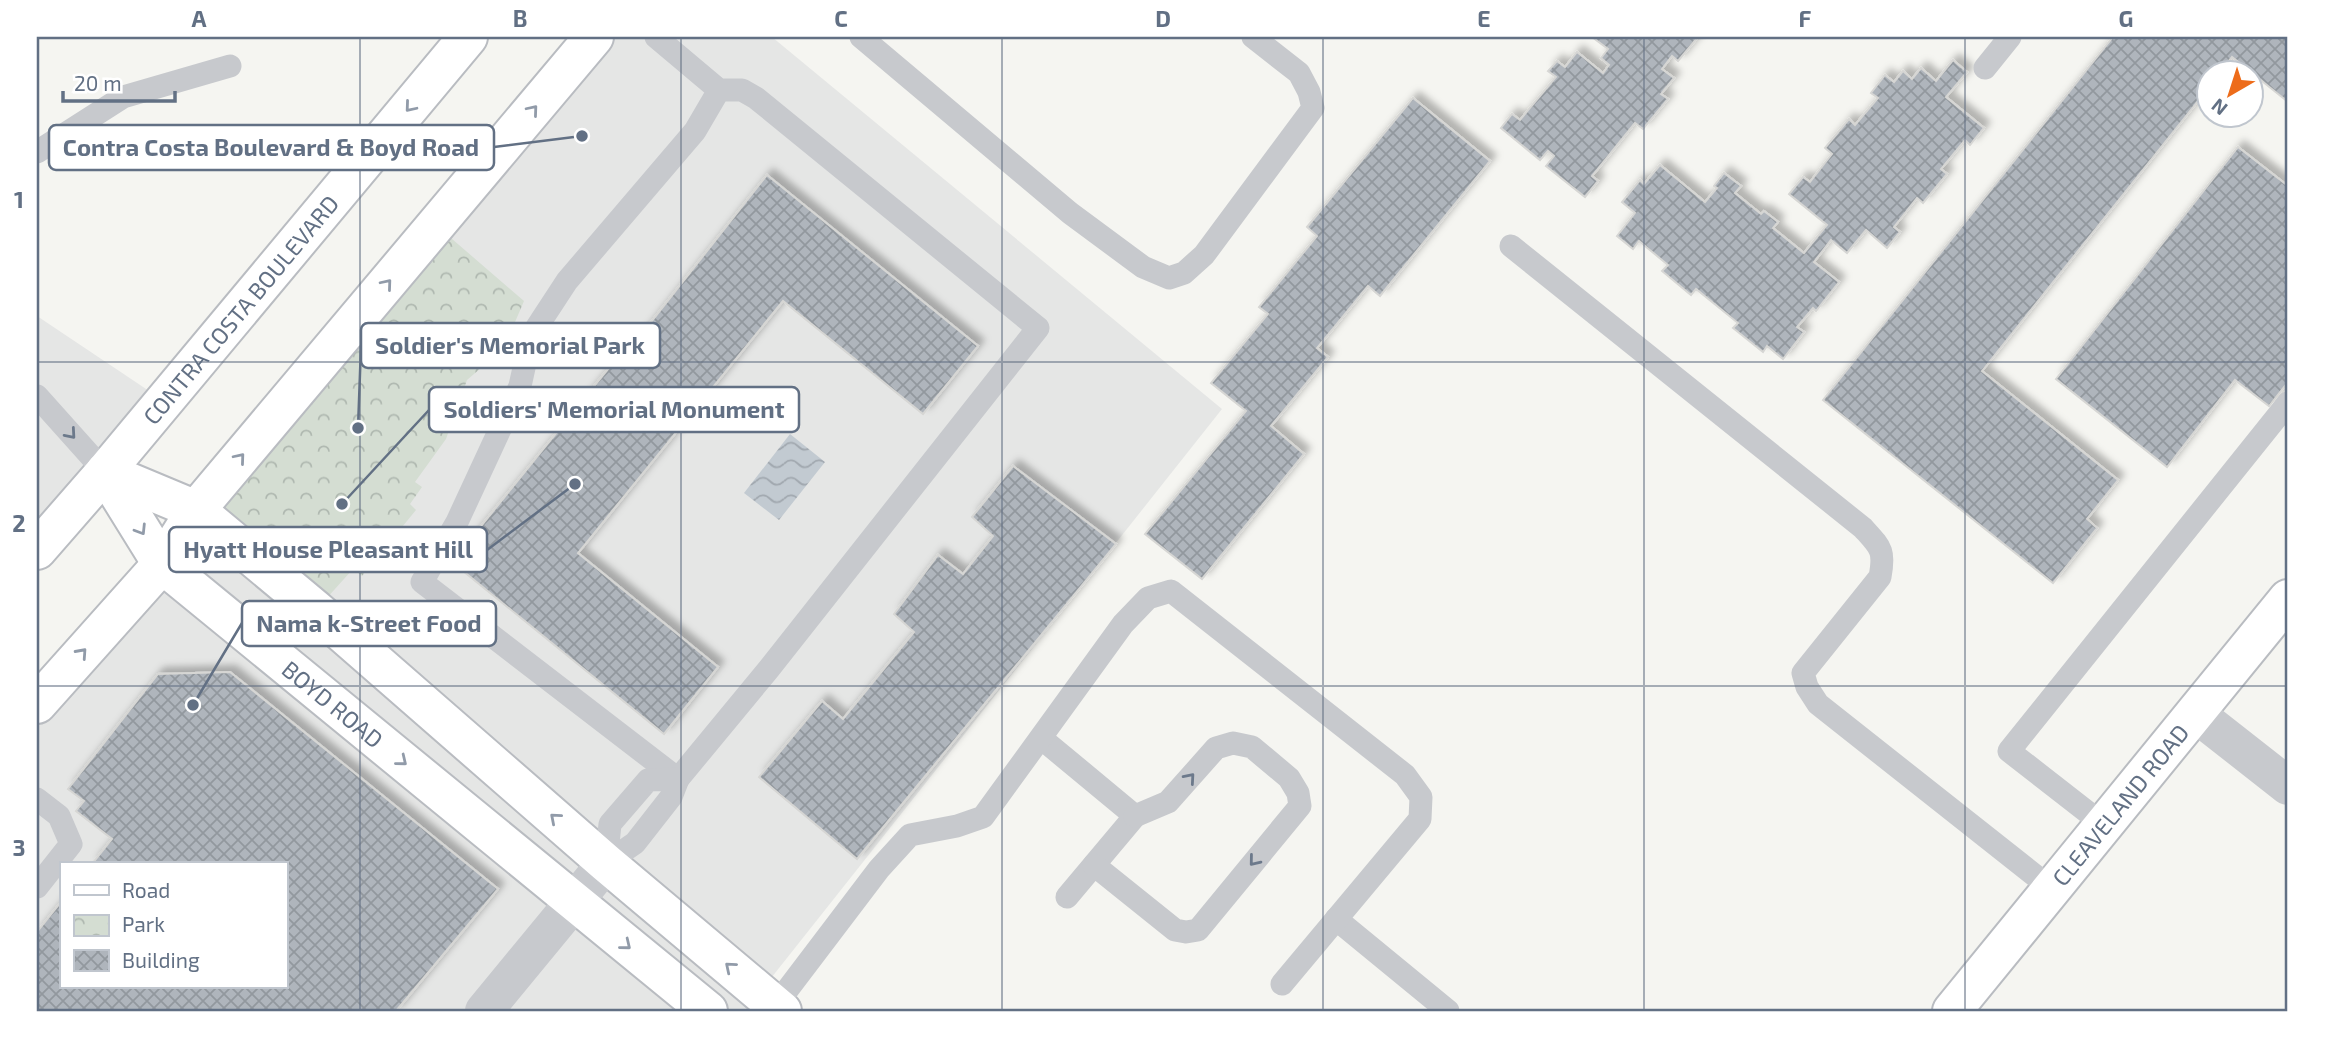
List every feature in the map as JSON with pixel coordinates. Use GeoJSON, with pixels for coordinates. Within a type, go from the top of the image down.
{"type":"FeatureCollection","features":[{"type":"Feature","properties":{"kind":"street"},"geometry":{"type":"LineString","coordinates":[[37,704],[162,564],[196,510],[594,37]]}},
{"type":"Feature","properties":{"kind":"street","name":"CONTRA COSTA BOULEVARD"},"geometry":{"type":"LineString","coordinates":[[37,550],[461,46]]}},
{"type":"Feature","properties":{"kind":"street"},"geometry":{"type":"LineString","coordinates":[[105,472],[196,510],[316,610],[778,1009]]}},
{"type":"Feature","properties":{"kind":"street","name":"BOYD ROAD"},"geometry":{"type":"LineString","coordinates":[[105,472],[162,564],[708,1011]]}},
{"type":"Feature","properties":{"kind":"street","name":"CLEAVELAND ROAD"},"geometry":{"type":"LineString","coordinates":[[1952,1011],[2288,599]]}},
{"type":"Feature","properties":{"kind":"street"},"geometry":{"type":"LineString","coordinates":[[2195,713],[2288,786]]}},
{"type":"Feature","properties":{"kind":"street"},"geometry":{"type":"LineString","coordinates":[[484,1011],[606,863]]}},
{"type":"Feature","properties":{"kind":"lane"},"geometry":{"type":"LineString","coordinates":[[606,863],[635,843],[671,797],[678,779],[777,660],[1038,328],[756,97],[742,90],[719,90],[656,37]]}},
{"type":"Feature","properties":{"kind":"lane"},"geometry":{"type":"LineString","coordinates":[[862,37],[1070,213],[1143,267],[1169,278],[1184,273],[1204,255],[1313,108],[1299,73],[1253,37]]}},
{"type":"Feature","properties":{"kind":"lane"},"geometry":{"type":"LineString","coordinates":[[1985,68],[2010,37]]}},
{"type":"Feature","properties":{"kind":"lane"},"geometry":{"type":"LineString","coordinates":[[37,152],[123,97],[230,66]]}},
{"type":"Feature","properties":{"kind":"lane"},"geometry":{"type":"LineString","coordinates":[[678,779],[422,582],[457,522],[520,386],[531,336],[567,281],[695,131],[719,90]]}},
{"type":"Feature","properties":{"kind":"lane"},"geometry":{"type":"LineString","coordinates":[[1511,246],[1863,528],[1877,543],[1884,557],[1880,577],[1803,673],[1807,687],[1818,704],[2052,889]]}},
{"type":"Feature","properties":{"kind":"lane"},"geometry":{"type":"LineString","coordinates":[[37,396],[105,472]]}},
{"type":"Feature","properties":{"kind":"lane"},"geometry":{"type":"LineString","coordinates":[[2104,825],[2009,751],[2281,427],[2288,403]]}},
{"type":"Feature","properties":{"kind":"lane"},"geometry":{"type":"LineString","coordinates":[[778,1009],[879,869],[910,835],[957,826],[983,817],[1122,624],[1148,598],[1171,591],[1405,775],[1421,797],[1420,819],[1282,984]]}},
{"type":"Feature","properties":{"kind":"lane"},"geometry":{"type":"LineString","coordinates":[[1041,738],[1135,816]]}},
{"type":"Feature","properties":{"kind":"lane"},"geometry":{"type":"LineString","coordinates":[[1068,897],[1094,865],[1135,816],[1168,802],[1216,748],[1233,743],[1252,747],[1289,778],[1298,793],[1300,806],[1198,930],[1186,933],[1175,930],[1094,865]]}},
{"type":"Feature","properties":{"kind":"lane"},"geometry":{"type":"LineString","coordinates":[[606,863],[610,824],[640,789],[648,780],[678,779]]}},
{"type":"Feature","properties":{"kind":"lane"},"geometry":{"type":"LineString","coordinates":[[37,799],[59,816],[71,845],[37,887]]}},
{"type":"Feature","properties":{"kind":"lane"},"geometry":{"type":"LineString","coordinates":[[1336,919],[1448,1011]]}},
{"type":"Feature","properties":{"kind":"shaded area"},"geometry":{"type":"Polygon","coordinates":[[[599,37],[772,37],[1222,409],[745,1011],[37,1011],[37,704],[599,37]]]}},
{"type":"Feature","properties":{"kind":"shaded area"},"geometry":{"type":"Polygon","coordinates":[[[37,316],[164,401],[37,550],[37,316]]]}},
{"type":"Feature","properties":{"kind":"green space"},"geometry":{"type":"Polygon","coordinates":[[[437,226],[524,301],[495,369],[481,368],[467,380],[446,439],[415,482],[422,487],[410,504],[416,510],[362,576],[353,569],[316,610],[196,510],[437,226]]]}},
{"type":"Feature","properties":{"kind":"water"},"geometry":{"type":"Polygon","coordinates":[[[790,434],[825,462],[779,520],[744,493],[790,434]]]}},
{"type":"Feature","properties":{"kind":"building"},"geometry":{"type":"Polygon","coordinates":[[[1592,37],[1698,37],[1678,61],[1672,56],[1662,69],[1674,78],[1661,94],[1668,99],[1643,129],[1635,123],[1592,176],[1598,181],[1585,197],[1546,166],[1554,156],[1548,151],[1540,160],[1501,128],[1512,114],[1520,120],[1556,77],[1548,71],[1557,61],[1565,67],[1577,52],[1603,73],[1609,65],[1601,58],[1608,49],[1592,37]]]}},
{"type":"Feature","properties":{"kind":"building"},"geometry":{"type":"Polygon","coordinates":[[[2113,37],[2288,37],[2288,102],[2266,84],[2266,60],[2236,60],[2232,57],[2230,60],[2196,60],[2196,104],[1982,371],[2118,480],[2087,519],[2097,528],[2053,583],[1823,400],[2113,37]]]}},
{"type":"Feature","properties":{"kind":"building"},"geometry":{"type":"Polygon","coordinates":[[[1953,60],[1967,72],[1946,97],[1984,128],[1970,145],[1965,140],[1941,169],[1947,174],[1923,203],[1917,198],[1894,227],[1900,232],[1887,248],[1866,230],[1847,253],[1831,240],[1814,262],[1839,282],[1816,311],[1813,308],[1797,327],[1804,332],[1783,359],[1767,346],[1763,352],[1733,328],[1738,323],[1696,289],[1691,295],[1662,271],[1668,265],[1639,241],[1633,249],[1617,236],[1635,213],[1622,202],[1640,180],[1644,184],[1660,165],[1705,202],[1717,188],[1714,186],[1724,173],[1741,186],[1735,193],[1761,214],[1764,211],[1778,222],[1773,228],[1804,253],[1827,225],[1789,194],[1803,177],[1810,182],[1832,154],[1825,148],[1849,119],[1855,125],[1878,98],[1871,93],[1885,75],[1894,82],[1903,71],[1912,79],[1921,68],[1936,81],[1953,60]]]}},
{"type":"Feature","properties":{"kind":"building"},"geometry":{"type":"Polygon","coordinates":[[[1413,98],[1490,161],[1380,296],[1368,286],[1317,348],[1328,357],[1271,426],[1304,454],[1202,579],[1145,534],[1246,411],[1211,383],[1268,314],[1259,307],[1317,236],[1307,227],[1413,98]]]}},
{"type":"Feature","properties":{"kind":"building"},"geometry":{"type":"Polygon","coordinates":[[[2238,147],[2288,186],[2288,382],[2269,406],[2235,380],[2167,467],[2056,379],[2238,147]]]}},
{"type":"Feature","properties":{"kind":"building"},"geometry":{"type":"Polygon","coordinates":[[[767,175],[978,346],[923,414],[783,301],[578,553],[718,667],[664,734],[452,562],[608,369],[640,336],[767,175]]]}},
{"type":"Feature","properties":{"kind":"building"},"geometry":{"type":"Polygon","coordinates":[[[1013,466],[1116,544],[857,859],[759,777],[822,701],[843,719],[914,632],[894,614],[938,555],[963,574],[993,536],[972,517],[1013,466]]]}},
{"type":"Feature","properties":{"kind":"building"},"geometry":{"type":"Polygon","coordinates":[[[230,672],[498,889],[396,1011],[37,1011],[37,932],[60,903],[60,988],[287,988],[287,862],[94,862],[112,839],[76,811],[84,801],[68,789],[158,674],[230,672]]]}},
{"type":"Feature","properties":{"kind":"place","name":"Contra Costa Boulevard & Boyd Road"},"geometry":{"type":"Point","coordinates":[582,136]}},
{"type":"Feature","properties":{"kind":"place","name":"Soldier's Memorial Park"},"geometry":{"type":"Point","coordinates":[358,428]}},
{"type":"Feature","properties":{"kind":"place","name":"Hyatt House Pleasant Hill"},"geometry":{"type":"Point","coordinates":[575,484]}},
{"type":"Feature","properties":{"kind":"place","name":"Soldiers' Memorial Monument"},"geometry":{"type":"Point","coordinates":[342,504]}},
{"type":"Feature","properties":{"kind":"place","name":"Nama k-Street Food"},"geometry":{"type":"Point","coordinates":[193,705]}}]}
